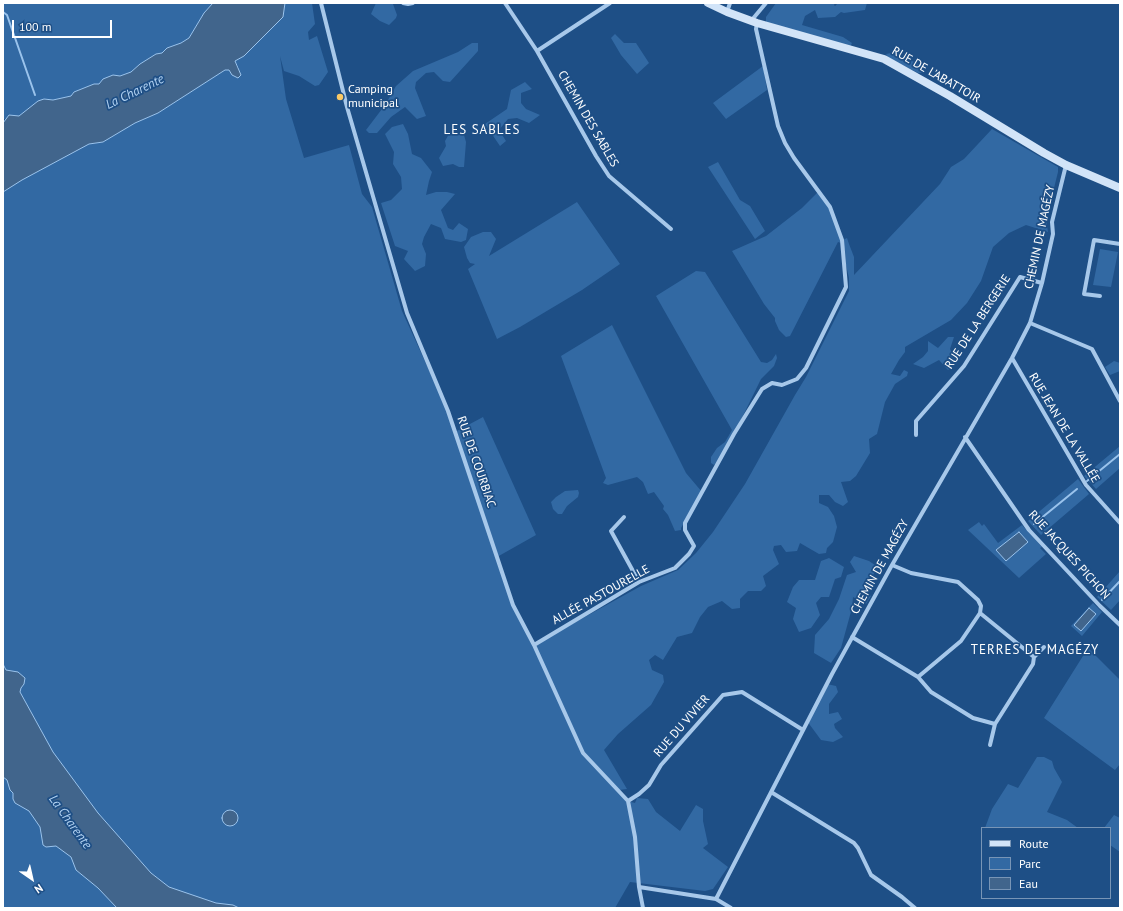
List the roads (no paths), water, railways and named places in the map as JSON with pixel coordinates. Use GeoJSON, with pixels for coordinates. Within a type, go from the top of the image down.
{"type":"FeatureCollection","features":[{"type":"Feature","properties":{"kind":"street","name":"RUE DE COURBIAC"},"geometry":{"type":"LineString","coordinates":[[321,3],[347,107],[407,313],[448,411],[513,605],[534,645],[583,752],[628,801]]}},
{"type":"Feature","properties":{"kind":"street"},"geometry":{"type":"LineString","coordinates":[[403,3],[413,3]]}},
{"type":"Feature","properties":{"kind":"street","name":"CHEMIN DES SABLES"},"geometry":{"type":"LineString","coordinates":[[505,3],[537,51],[596,156],[609,176],[671,229]]}},
{"type":"Feature","properties":{"kind":"street"},"geometry":{"type":"LineString","coordinates":[[537,51],[610,3]]}},
{"type":"Feature","properties":{"kind":"street","name":"RUE DE L'ABATTOIR"},"geometry":{"type":"LineString","coordinates":[[708,3],[754,22],[874,56],[894,64],[1044,153],[1066,165],[1120,188]]}},
{"type":"Feature","properties":{"kind":"street"},"geometry":{"type":"LineString","coordinates":[[728,12],[730,3]]}},
{"type":"Feature","properties":{"kind":"street"},"geometry":{"type":"LineString","coordinates":[[754,22],[766,3]]}},
{"type":"Feature","properties":{"kind":"street","name":"ALLÉE PASTOURELLE"},"geometry":{"type":"LineString","coordinates":[[534,645],[639,582],[675,568],[689,554],[694,546],[685,530],[685,523],[734,434],[762,389],[772,383],[782,384],[797,379],[806,368],[846,287],[842,240],[830,207],[794,158],[785,143],[778,126],[754,22]]}},
{"type":"Feature","properties":{"kind":"street","name":"CHEMIN DE MAGÉZY"},"geometry":{"type":"LineString","coordinates":[[716,899],[852,637],[1012,358],[1030,323],[1042,283],[1053,234],[1052,222],[1066,165]]}},
{"type":"Feature","properties":{"kind":"street"},"geometry":{"type":"LineString","coordinates":[[1100,296],[1084,294],[1094,240],[1120,244]]}},
{"type":"Feature","properties":{"kind":"street","name":"RUE DE LA BERGERIE"},"geometry":{"type":"LineString","coordinates":[[916,435],[916,422],[964,366],[1020,277],[1042,283]]}},
{"type":"Feature","properties":{"kind":"street"},"geometry":{"type":"LineString","coordinates":[[1030,323],[1092,349],[1120,401]]}},
{"type":"Feature","properties":{"kind":"street","name":"RUE JEAN DE LA VALLÉE"},"geometry":{"type":"LineString","coordinates":[[1012,358],[1082,480],[1120,523]]}},
{"type":"Feature","properties":{"kind":"street","name":"RUE JACQUES PICHON"},"geometry":{"type":"LineString","coordinates":[[966,437],[1029,530],[1100,606],[1120,625]]}},
{"type":"Feature","properties":{"kind":"street"},"geometry":{"type":"LineString","coordinates":[[624,517],[611,531],[639,582]]}},
{"type":"Feature","properties":{"kind":"street"},"geometry":{"type":"LineString","coordinates":[[892,565],[911,573],[958,582],[978,600],[981,606],[980,613],[961,641],[918,677]]}},
{"type":"Feature","properties":{"kind":"street"},"geometry":{"type":"LineString","coordinates":[[980,613],[1034,657]]}},
{"type":"Feature","properties":{"kind":"street"},"geometry":{"type":"LineString","coordinates":[[852,637],[918,677],[931,692],[973,718],[995,724]]}},
{"type":"Feature","properties":{"kind":"street"},"geometry":{"type":"LineString","coordinates":[[990,745],[995,724],[1033,664],[1034,657],[1044,647]]}},
{"type":"Feature","properties":{"kind":"street","name":"RUE DU VIVIER"},"geometry":{"type":"LineString","coordinates":[[628,801],[649,785],[661,765],[723,695],[742,692],[803,730]]}},
{"type":"Feature","properties":{"kind":"street"},"geometry":{"type":"LineString","coordinates":[[771,792],[854,843],[871,875],[902,896],[915,908]]}},
{"type":"Feature","properties":{"kind":"street"},"geometry":{"type":"LineString","coordinates":[[628,801],[635,837],[638,887],[643,908]]}},
{"type":"Feature","properties":{"kind":"street"},"geometry":{"type":"LineString","coordinates":[[638,887],[716,899],[731,908]]}},
{"type":"Feature","properties":{"kind":"water","name":"La Charente"},"geometry":{"type":"Polygon","coordinates":[[[213,3],[285,3],[283,17],[244,56],[235,61],[241,75],[238,78],[232,75],[229,70],[225,70],[158,113],[135,123],[103,142],[89,144],[22,180],[3,192],[3,123],[9,115],[19,116],[38,101],[44,99],[53,100],[71,96],[74,92],[94,84],[99,84],[103,79],[113,75],[120,76],[131,72],[140,64],[156,54],[162,53],[167,48],[181,43],[189,38],[204,13],[213,3]]]}},
{"type":"Feature","properties":{"kind":"water"},"geometry":{"type":"Polygon","coordinates":[[[1019,532],[1028,542],[1006,561],[996,550],[1019,532]]]}},
{"type":"Feature","properties":{"kind":"water"},"geometry":{"type":"Polygon","coordinates":[[[1089,608],[1096,614],[1081,631],[1074,625],[1089,608]]]}},
{"type":"Feature","properties":{"kind":"water","name":"La Charente"},"geometry":{"type":"Polygon","coordinates":[[[3,664],[6,670],[18,672],[25,678],[20,692],[53,752],[98,813],[151,873],[169,887],[216,903],[233,905],[239,908],[117,908],[98,888],[76,870],[71,857],[56,846],[46,847],[43,845],[40,827],[29,811],[15,803],[13,793],[10,790],[7,780],[3,777],[3,664]]]}},
{"type":"Feature","properties":{"kind":"water"},"geometry":{"type":"Polygon","coordinates":[[[230,810],[236,812],[238,818],[236,824],[230,826],[224,824],[222,818],[224,812],[230,810]]]}},
{"type":"Feature","properties":{"kind":"waterway"},"geometry":{"type":"LineString","coordinates":[[3,12],[7,15],[35,95]]}},
{"type":"Feature","properties":{"kind":"waterway"},"geometry":{"type":"LineString","coordinates":[[1087,481],[1120,454]]}},
{"type":"Feature","properties":{"kind":"waterway"},"geometry":{"type":"LineString","coordinates":[[1034,524],[1077,489]]}},
{"type":"Feature","properties":{"kind":"waterway"},"geometry":{"type":"LineString","coordinates":[[1102,600],[1120,581]]}},
{"type":"Feature","properties":{"kind":"place","name":"Camping municipal"},"geometry":{"type":"Point","coordinates":[340,97]}},
{"type":"Feature","properties":{"kind":"district","name":"LES SABLES"},"geometry":{"type":"Point","coordinates":[482,130]}},
{"type":"Feature","properties":{"kind":"district","name":"TERRES DE MAGÉZY"},"geometry":{"type":"Point","coordinates":[1035,650]}}]}
